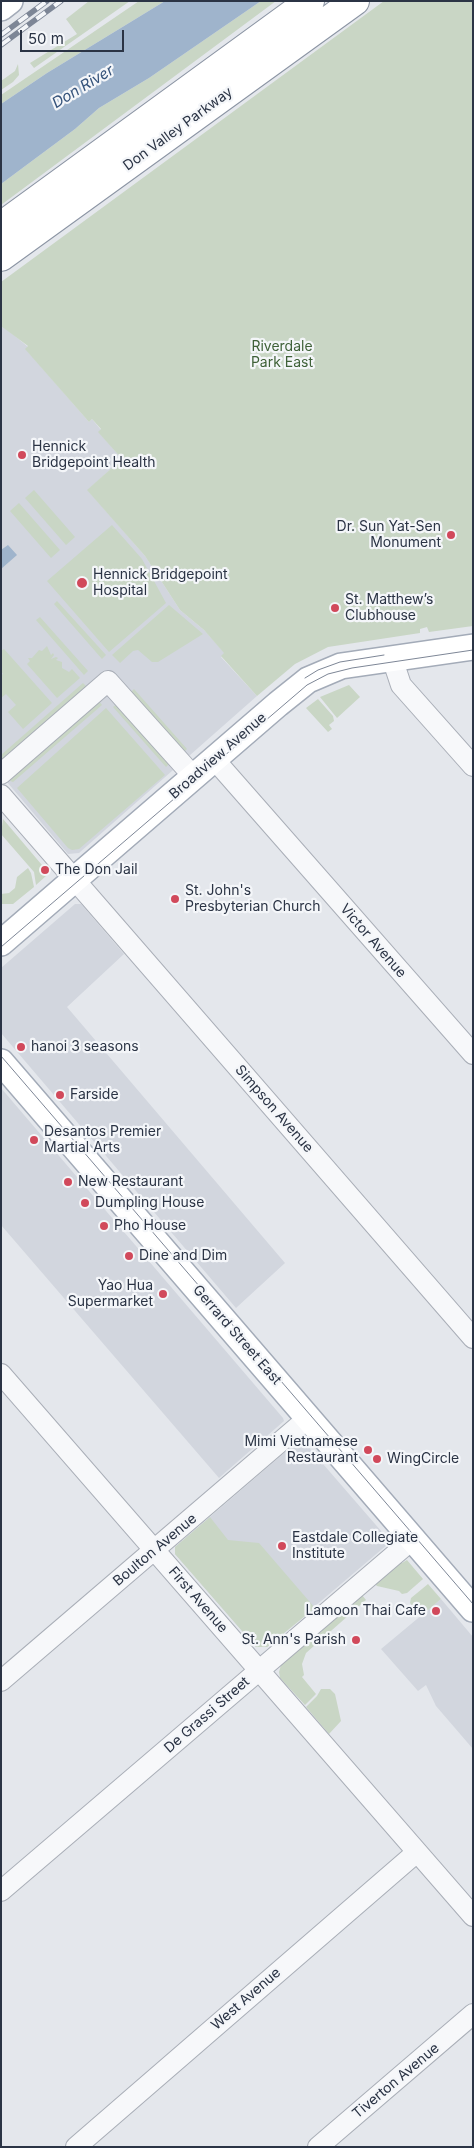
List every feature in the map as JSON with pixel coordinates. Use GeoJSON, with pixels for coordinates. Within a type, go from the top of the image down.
{"type":"FeatureCollection","features":[{"type":"Feature","properties":{"kind":"highway","name":"Don Valley Parkway"},"geometry":{"type":"LineString","coordinates":[[1,226],[310,1]]}},
{"type":"Feature","properties":{"kind":"highway","name":"Don Valley Parkway"},"geometry":{"type":"LineString","coordinates":[[1,256],[355,1]]}},
{"type":"Feature","properties":{"kind":"main road"},"geometry":{"type":"LineString","coordinates":[[1,8],[10,1]]}},
{"type":"Feature","properties":{"kind":"main road","name":"Broadview Avenue"},"geometry":{"type":"LineString","coordinates":[[1,943],[214,759],[299,687],[316,676],[341,666],[473,647]]}},
{"type":"Feature","properties":{"kind":"main road","name":"Gerrard Street East"},"geometry":{"type":"LineString","coordinates":[[1,1062],[473,1609]]}},
{"type":"Feature","properties":{"kind":"street"},"geometry":{"type":"LineString","coordinates":[[392,658],[401,684],[473,766]]}},
{"type":"Feature","properties":{"kind":"street"},"geometry":{"type":"LineString","coordinates":[[1,774],[108,681],[194,777]]}},
{"type":"Feature","properties":{"kind":"street","name":"Victor Avenue"},"geometry":{"type":"LineString","coordinates":[[214,759],[473,1054]]}},
{"type":"Feature","properties":{"kind":"street","name":"Simpson Avenue"},"geometry":{"type":"LineString","coordinates":[[1,796],[473,1338]]}},
{"type":"Feature","properties":{"kind":"street","name":"First Avenue"},"geometry":{"type":"LineString","coordinates":[[1,1374],[473,1916]]}},
{"type":"Feature","properties":{"kind":"street","name":"Boulton Avenue"},"geometry":{"type":"LineString","coordinates":[[1,1681],[231,1486],[308,1418]]}},
{"type":"Feature","properties":{"kind":"street","name":"De Grassi Street"},"geometry":{"type":"LineString","coordinates":[[1,1891],[412,1538]]}},
{"type":"Feature","properties":{"kind":"street","name":"West Avenue"},"geometry":{"type":"LineString","coordinates":[[76,2147],[417,1852]]}},
{"type":"Feature","properties":{"kind":"street","name":"Tiverton Avenue"},"geometry":{"type":"LineString","coordinates":[[318,2147],[473,2014]]}},
{"type":"Feature","properties":{"kind":"shaded area","name":"Hennick Bridgepoint Hospital"},"geometry":{"type":"Polygon","coordinates":[[[2,325],[28,347],[26,349],[89,422],[92,419],[101,430],[99,432],[122,459],[88,490],[145,556],[180,610],[204,630],[225,653],[221,657],[257,696],[79,853],[68,854],[1,775],[2,325]]]}},
{"type":"Feature","properties":{"kind":"shaded area"},"geometry":{"type":"Polygon","coordinates":[[[75,904],[81,904],[124,954],[67,1007],[285,1263],[236,1308],[1,1033],[1,968],[75,904]]]}},
{"type":"Feature","properties":{"kind":"shaded area"},"geometry":{"type":"Polygon","coordinates":[[[1,1088],[283,1418],[284,1421],[219,1478],[1,1225],[1,1088]]]}},
{"type":"Feature","properties":{"kind":"shaded area","name":"Eastdale Collegiate Institute"},"geometry":{"type":"Polygon","coordinates":[[[298,1441],[304,1442],[388,1539],[388,1544],[267,1647],[256,1647],[175,1554],[175,1547],[298,1441]]]}},
{"type":"Feature","properties":{"kind":"shaded area"},"geometry":{"type":"Polygon","coordinates":[[[441,1599],[473,1637],[473,1749],[436,1706],[426,1685],[418,1691],[381,1649],[441,1599]]]}},
{"type":"Feature","properties":{"kind":"green space"},"geometry":{"type":"Polygon","coordinates":[[[89,1],[130,1],[34,68],[30,63],[77,34],[66,19],[89,1]]]}},
{"type":"Feature","properties":{"kind":"green space"},"geometry":{"type":"Polygon","coordinates":[[[139,1],[165,1],[47,73],[1,104],[1,95],[139,1]]]}},
{"type":"Feature","properties":{"kind":"green space"},"geometry":{"type":"Polygon","coordinates":[[[261,1],[276,1],[1,205],[1,184],[75,129],[99,108],[149,78],[261,1]]]}},
{"type":"Feature","properties":{"kind":"green space","name":"Riverdale Park East"},"geometry":{"type":"Polygon","coordinates":[[[384,1],[473,1],[473,626],[429,632],[427,627],[420,629],[420,633],[328,647],[295,664],[257,696],[221,656],[224,653],[204,630],[180,610],[145,556],[87,490],[122,459],[98,432],[101,429],[92,419],[89,422],[25,349],[28,346],[1,326],[1,282],[384,1]]]}},
{"type":"Feature","properties":{"kind":"green space"},"geometry":{"type":"Polygon","coordinates":[[[18,64],[19,75],[13,82],[1,90],[1,81],[15,71],[18,64]]]}},
{"type":"Feature","properties":{"kind":"green space"},"geometry":{"type":"Polygon","coordinates":[[[34,490],[75,537],[66,545],[25,498],[34,490]]]}},
{"type":"Feature","properties":{"kind":"green space"},"geometry":{"type":"Polygon","coordinates":[[[19,503],[60,550],[51,558],[10,511],[19,503]]]}},
{"type":"Feature","properties":{"kind":"green space"},"geometry":{"type":"Polygon","coordinates":[[[112,525],[142,559],[166,603],[109,652],[47,581],[112,525]]]}},
{"type":"Feature","properties":{"kind":"green space"},"geometry":{"type":"Polygon","coordinates":[[[57,601],[106,655],[102,659],[54,604],[57,601]]]}},
{"type":"Feature","properties":{"kind":"green space"},"geometry":{"type":"Polygon","coordinates":[[[169,605],[203,634],[158,662],[152,662],[138,650],[133,651],[120,663],[112,655],[169,605]]]}},
{"type":"Feature","properties":{"kind":"green space"},"geometry":{"type":"Polygon","coordinates":[[[40,617],[88,671],[84,675],[36,620],[40,617]]]}},
{"type":"Feature","properties":{"kind":"green space"},"geometry":{"type":"Polygon","coordinates":[[[47,646],[51,655],[53,653],[54,655],[51,659],[58,658],[56,660],[62,662],[62,668],[69,672],[72,669],[80,678],[57,698],[27,664],[30,661],[28,658],[32,658],[39,650],[42,651],[47,646]]]}},
{"type":"Feature","properties":{"kind":"green space"},"geometry":{"type":"Polygon","coordinates":[[[4,649],[52,703],[23,729],[8,712],[16,705],[6,694],[1,698],[1,675],[3,674],[1,671],[1,651],[4,649]]]}},
{"type":"Feature","properties":{"kind":"green space"},"geometry":{"type":"Polygon","coordinates":[[[83,683],[87,687],[1,762],[1,755],[83,683]]]}},
{"type":"Feature","properties":{"kind":"green space"},"geometry":{"type":"Polygon","coordinates":[[[349,685],[360,697],[337,718],[320,697],[349,685]]]}},
{"type":"Feature","properties":{"kind":"green space"},"geometry":{"type":"Polygon","coordinates":[[[134,689],[187,749],[184,752],[131,692],[134,689]]]}},
{"type":"Feature","properties":{"kind":"green space"},"geometry":{"type":"Polygon","coordinates":[[[318,699],[333,716],[334,721],[329,725],[332,729],[328,732],[306,708],[318,699]]]}},
{"type":"Feature","properties":{"kind":"green space"},"geometry":{"type":"Polygon","coordinates":[[[99,701],[102,705],[13,782],[10,781],[13,775],[99,701]]]}},
{"type":"Feature","properties":{"kind":"green space"},"geometry":{"type":"Polygon","coordinates":[[[117,704],[169,764],[166,767],[113,707],[117,704]]]}},
{"type":"Feature","properties":{"kind":"green space"},"geometry":{"type":"Polygon","coordinates":[[[106,708],[165,775],[79,849],[72,850],[68,848],[17,788],[106,708]]]}},
{"type":"Feature","properties":{"kind":"green space"},"geometry":{"type":"Polygon","coordinates":[[[3,819],[47,871],[46,876],[36,885],[34,872],[1,834],[3,819]]]}},
{"type":"Feature","properties":{"kind":"green space"},"geometry":{"type":"Polygon","coordinates":[[[28,868],[34,887],[13,904],[1,904],[1,894],[9,893],[15,888],[17,877],[28,868]]]}},
{"type":"Feature","properties":{"kind":"green space"},"geometry":{"type":"Polygon","coordinates":[[[210,1517],[228,1540],[259,1543],[315,1608],[267,1647],[256,1647],[175,1554],[175,1547],[210,1517]]]}},
{"type":"Feature","properties":{"kind":"green space"},"geometry":{"type":"Polygon","coordinates":[[[407,1560],[423,1579],[407,1593],[402,1594],[399,1591],[375,1584],[400,1562],[402,1563],[407,1560]]]}},
{"type":"Feature","properties":{"kind":"green space"},"geometry":{"type":"Polygon","coordinates":[[[428,1584],[441,1599],[421,1616],[410,1603],[411,1598],[428,1584]]]}},
{"type":"Feature","properties":{"kind":"green space"},"geometry":{"type":"Polygon","coordinates":[[[362,1595],[366,1600],[306,1653],[302,1664],[304,1675],[302,1677],[316,1694],[305,1705],[280,1678],[281,1665],[362,1595]]]}},
{"type":"Feature","properties":{"kind":"green space"},"geometry":{"type":"Polygon","coordinates":[[[321,1689],[330,1689],[335,1694],[341,1721],[329,1734],[306,1707],[321,1689]]]}},
{"type":"Feature","properties":{"kind":"water","name":"Don River"},"geometry":{"type":"Polygon","coordinates":[[[165,1],[261,1],[149,78],[99,108],[75,129],[1,184],[1,104],[47,73],[165,1]]]}},
{"type":"Feature","properties":{"kind":"water"},"geometry":{"type":"Polygon","coordinates":[[[8,545],[17,555],[1,569],[1,550],[8,545]]]}},
{"type":"Feature","properties":{"kind":"tram line"},"geometry":{"type":"LineString","coordinates":[[1,947],[307,685],[328,674],[352,668],[473,650]]}},
{"type":"Feature","properties":{"kind":"tram line"},"geometry":{"type":"LineString","coordinates":[[305,678],[318,670],[340,662],[384,655]]}},
{"type":"Feature","properties":{"kind":"tram line"},"geometry":{"type":"LineString","coordinates":[[1,1056],[473,1604]]}},
{"type":"Feature","properties":{"kind":"railway"},"geometry":{"type":"LineString","coordinates":[[1,35],[47,1]]}},
{"type":"Feature","properties":{"kind":"railway"},"geometry":{"type":"LineString","coordinates":[[1,45],[61,1]]}},
{"type":"Feature","properties":{"kind":"place","name":"Hennick Bridgepoint Health"},"geometry":{"type":"Point","coordinates":[22,455]}},
{"type":"Feature","properties":{"kind":"place","name":"Dr. Sun Yat-Sen Monument"},"geometry":{"type":"Point","coordinates":[451,535]}},
{"type":"Feature","properties":{"kind":"place","name":"Hennick Bridgepoint Hospital"},"geometry":{"type":"Point","coordinates":[82,583]}},
{"type":"Feature","properties":{"kind":"place","name":"St. Matthew’s Clubhouse"},"geometry":{"type":"Point","coordinates":[335,608]}},
{"type":"Feature","properties":{"kind":"place","name":"The Don Jail"},"geometry":{"type":"Point","coordinates":[45,870]}},
{"type":"Feature","properties":{"kind":"place","name":"St. John's Presbyterian Church"},"geometry":{"type":"Point","coordinates":[175,899]}},
{"type":"Feature","properties":{"kind":"place","name":"hanoi 3 seasons"},"geometry":{"type":"Point","coordinates":[21,1047]}},
{"type":"Feature","properties":{"kind":"place","name":"Farside"},"geometry":{"type":"Point","coordinates":[60,1095]}},
{"type":"Feature","properties":{"kind":"place","name":"Desantos Premier Martial Arts"},"geometry":{"type":"Point","coordinates":[34,1140]}},
{"type":"Feature","properties":{"kind":"place","name":"New Restaurant"},"geometry":{"type":"Point","coordinates":[68,1182]}},
{"type":"Feature","properties":{"kind":"place","name":"Dumpling House"},"geometry":{"type":"Point","coordinates":[85,1203]}},
{"type":"Feature","properties":{"kind":"place","name":"Pho House"},"geometry":{"type":"Point","coordinates":[104,1226]}},
{"type":"Feature","properties":{"kind":"place","name":"Dine and Dim"},"geometry":{"type":"Point","coordinates":[129,1256]}},
{"type":"Feature","properties":{"kind":"place","name":"Yao Hua Supermarket"},"geometry":{"type":"Point","coordinates":[163,1294]}},
{"type":"Feature","properties":{"kind":"place","name":"Mimi Vietnamese Restaurant"},"geometry":{"type":"Point","coordinates":[368,1450]}},
{"type":"Feature","properties":{"kind":"place","name":"WingCircle"},"geometry":{"type":"Point","coordinates":[377,1459]}},
{"type":"Feature","properties":{"kind":"place","name":"Eastdale Collegiate Institute"},"geometry":{"type":"Point","coordinates":[282,1546]}},
{"type":"Feature","properties":{"kind":"place","name":"Lamoon Thai Cafe"},"geometry":{"type":"Point","coordinates":[436,1611]}},
{"type":"Feature","properties":{"kind":"place","name":"St. Ann's Parish"},"geometry":{"type":"Point","coordinates":[356,1640]}}]}
